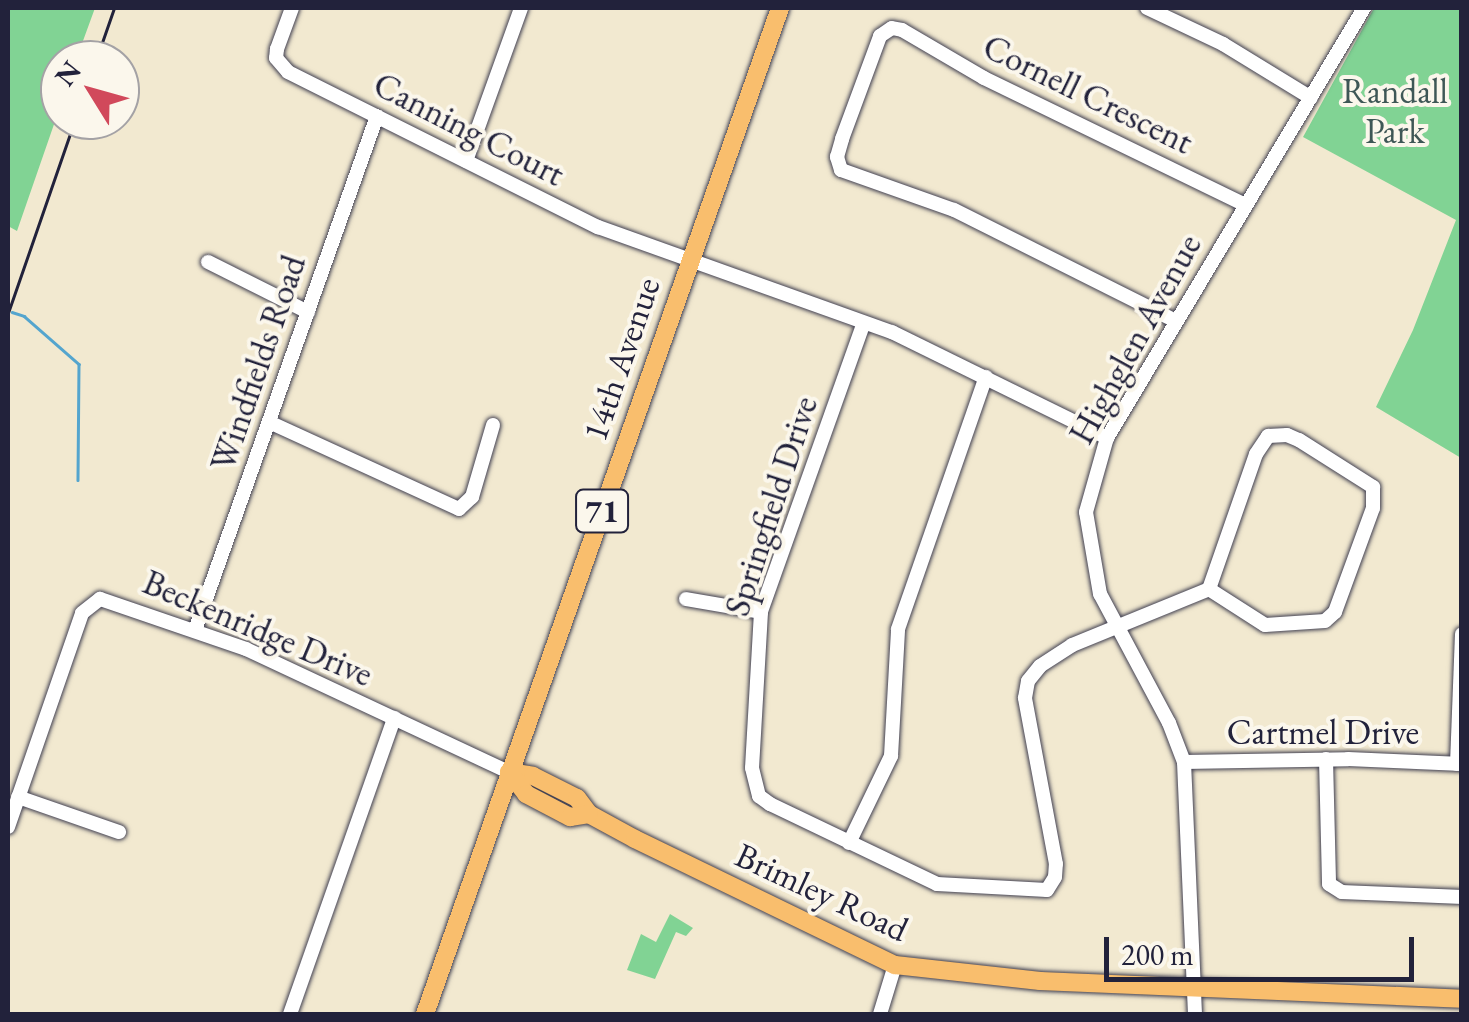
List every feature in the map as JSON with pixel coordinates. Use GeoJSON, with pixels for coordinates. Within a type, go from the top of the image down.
{"type":"FeatureCollection","features":[{"type":"Feature","properties":{"kind":"main road","name":"14th Avenue"},"geometry":{"type":"LineString","coordinates":[[424,1014],[780,8]]}},
{"type":"Feature","properties":{"kind":"main road","name":"Brimley Road"},"geometry":{"type":"LineString","coordinates":[[510,772],[533,776],[578,798],[588,814],[895,965],[1040,981],[1193,984],[1462,999]]}},
{"type":"Feature","properties":{"kind":"street","name":"Canning Court"},"geometry":{"type":"LineString","coordinates":[[292,8],[277,49],[281,66],[598,227],[862,325],[892,332],[1107,438]]}},
{"type":"Feature","properties":{"kind":"street"},"geometry":{"type":"LineString","coordinates":[[466,161],[520,8]]}},
{"type":"Feature","properties":{"kind":"street"},"geometry":{"type":"LineString","coordinates":[[1148,8],[1223,44],[1310,98]]}},
{"type":"Feature","properties":{"kind":"street","name":"Highglen Avenue"},"geometry":{"type":"LineString","coordinates":[[1196,1014],[1184,762],[1094,575],[1087,534],[1090,490],[1107,438],[1174,320],[1364,8]]}},
{"type":"Feature","properties":{"kind":"street","name":"Cornell Crescent"},"geometry":{"type":"LineString","coordinates":[[1174,320],[954,210],[841,170],[837,158],[842,139],[880,36],[892,28],[902,30],[984,78],[1245,206]]}},
{"type":"Feature","properties":{"kind":"street","name":"Windfields Road"},"geometry":{"type":"LineString","coordinates":[[195,630],[377,116]]}},
{"type":"Feature","properties":{"kind":"street"},"geometry":{"type":"LineString","coordinates":[[208,262],[308,312]]}},
{"type":"Feature","properties":{"kind":"street","name":"Springfield Drive"},"geometry":{"type":"LineString","coordinates":[[862,325],[760,612],[753,782],[770,804],[937,884],[1047,890],[1054,882],[1056,864],[1025,690],[1047,660],[1117,625]]}},
{"type":"Feature","properties":{"kind":"street"},"geometry":{"type":"LineString","coordinates":[[850,842],[891,756],[898,630],[986,377]]}},
{"type":"Feature","properties":{"kind":"street"},"geometry":{"type":"LineString","coordinates":[[269,422],[459,509],[472,497],[493,425]]}},
{"type":"Feature","properties":{"kind":"street"},"geometry":{"type":"LineString","coordinates":[[1117,625],[1209,589],[1256,454],[1268,436],[1287,434],[1374,487],[1373,508],[1334,612],[1325,622],[1265,625],[1209,589]]}},
{"type":"Feature","properties":{"kind":"street","name":"Beckenridge Drive"},"geometry":{"type":"LineString","coordinates":[[8,827],[86,606],[100,599],[114,600],[195,630],[510,772]]}},
{"type":"Feature","properties":{"kind":"street"},"geometry":{"type":"LineString","coordinates":[[686,599],[760,612]]}},
{"type":"Feature","properties":{"kind":"street"},"geometry":{"type":"LineString","coordinates":[[1459,764],[1462,634]]}},
{"type":"Feature","properties":{"kind":"street"},"geometry":{"type":"LineString","coordinates":[[290,1014],[394,718]]}},
{"type":"Feature","properties":{"kind":"street"},"geometry":{"type":"LineString","coordinates":[[1326,759],[1328,884],[1342,892],[1462,898]]}},
{"type":"Feature","properties":{"kind":"street","name":"Cartmel Drive"},"geometry":{"type":"LineString","coordinates":[[1184,762],[1326,759],[1459,764]]}},
{"type":"Feature","properties":{"kind":"street"},"geometry":{"type":"LineString","coordinates":[[18,797],[119,832]]}},
{"type":"Feature","properties":{"kind":"street"},"geometry":{"type":"LineString","coordinates":[[880,1014],[895,965]]}},
{"type":"Feature","properties":{"kind":"green space"},"geometry":{"type":"Polygon","coordinates":[[[8,8],[95,8],[83,40],[40,40],[40,140],[49,140],[17,231],[8,226],[8,8]]]}},
{"type":"Feature","properties":{"kind":"green space","name":"Randall Park"},"geometry":{"type":"Polygon","coordinates":[[[1374,8],[1461,8],[1461,458],[1376,407],[1413,330],[1456,220],[1303,137],[1374,8]]]}},
{"type":"Feature","properties":{"kind":"green space"},"geometry":{"type":"Polygon","coordinates":[[[670,914],[693,928],[686,936],[676,932],[655,979],[627,970],[641,934],[656,942],[670,914]]]}},
{"type":"Feature","properties":{"kind":"waterway"},"geometry":{"type":"LineString","coordinates":[[12,312],[24,316],[79,364],[78,480]]}},
{"type":"Feature","properties":{"kind":"railway"},"geometry":{"type":"LineString","coordinates":[[103,40],[114,8]]}},
{"type":"Feature","properties":{"kind":"railway"},"geometry":{"type":"LineString","coordinates":[[8,313],[68,140]]}}]}
